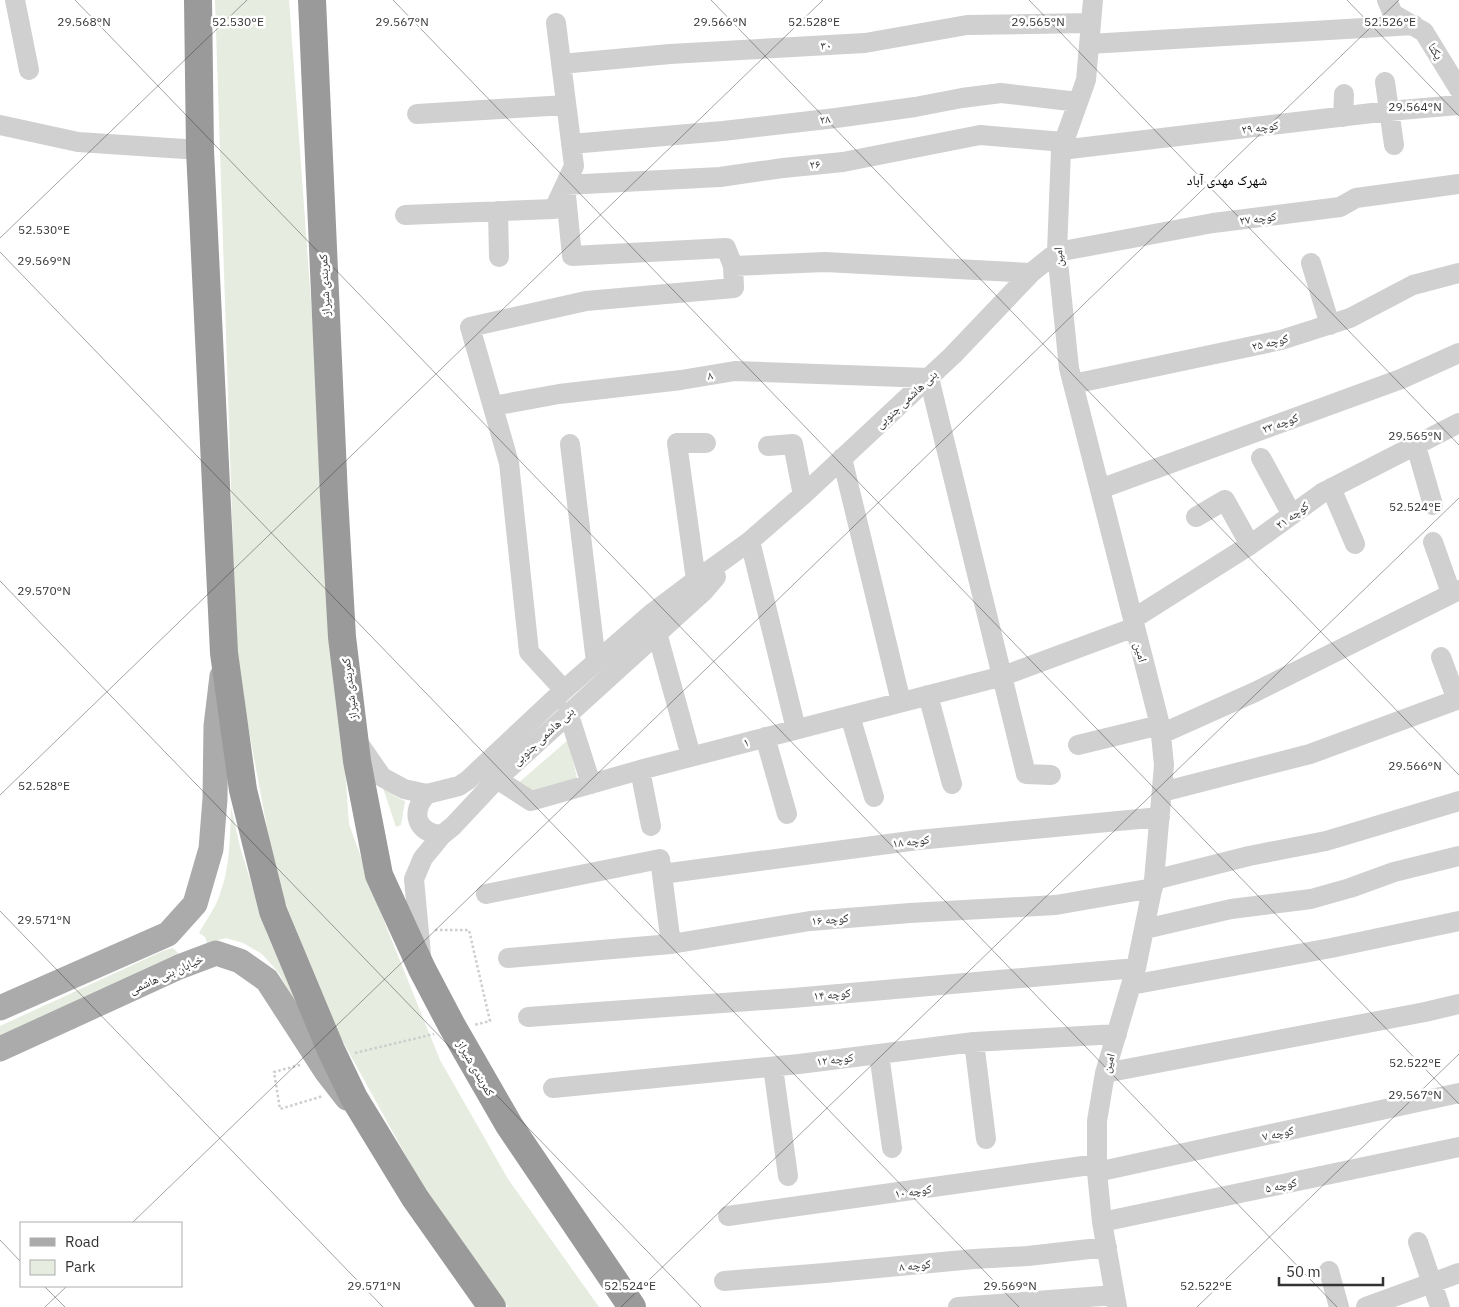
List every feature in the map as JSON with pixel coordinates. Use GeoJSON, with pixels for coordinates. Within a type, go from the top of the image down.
{"type":"FeatureCollection","features":[{"type":"Feature","properties":{"kind":"highway"},"geometry":{"type":"LineString","coordinates":[[198,0],[200,150],[224,653],[243,790],[274,911],[330,1050],[354,1098],[415,1198],[492,1307]]}},
{"type":"Feature","properties":{"kind":"highway","name":"کمربندی شیراز"},"geometry":{"type":"LineString","coordinates":[[312,3],[342,637],[357,761],[379,875],[422,969],[452,1026],[509,1125],[632,1307]]}},
{"type":"Feature","properties":{"kind":"main road"},"geometry":{"type":"LineString","coordinates":[[0,1008],[168,934],[195,904],[211,849],[215,799],[216,726],[224,653]]}},
{"type":"Feature","properties":{"kind":"main road"},"geometry":{"type":"LineString","coordinates":[[168,934],[181,935],[188,942],[189,954],[179,967]]}},
{"type":"Feature","properties":{"kind":"main road","name":"خیابان بنی هاشمی"},"geometry":{"type":"LineString","coordinates":[[0,1049],[216,952],[240,961],[267,980],[326,1072],[376,1134]]}},
{"type":"Feature","properties":{"kind":"street"},"geometry":{"type":"LineString","coordinates":[[15,0],[29,70]]}},
{"type":"Feature","properties":{"kind":"street","name":"امین"},"geometry":{"type":"LineString","coordinates":[[1093,0],[1086,80],[1063,146],[1057,252],[1069,368],[1160,729],[1164,765],[1153,884],[1145,929],[1134,976],[1105,1073],[1097,1121],[1097,1168],[1102,1222],[1116,1301]]}},
{"type":"Feature","properties":{"kind":"street","name":"یکتا"},"geometry":{"type":"LineString","coordinates":[[1388,0],[1393,14],[1424,32],[1451,61],[1459,89]]}},
{"type":"Feature","properties":{"kind":"street"},"geometry":{"type":"LineString","coordinates":[[405,215],[554,209],[574,166],[556,23]]}},
{"type":"Feature","properties":{"kind":"street","name":"۳۰"},"geometry":{"type":"LineString","coordinates":[[561,64],[670,54],[865,43],[967,25],[1091,23]]}},
{"type":"Feature","properties":{"kind":"street"},"geometry":{"type":"LineString","coordinates":[[1089,44],[1414,25]]}},
{"type":"Feature","properties":{"kind":"street"},"geometry":{"type":"LineString","coordinates":[[1385,82],[1394,145]]}},
{"type":"Feature","properties":{"kind":"street","name":"۲۸"},"geometry":{"type":"LineString","coordinates":[[571,144],[723,131],[826,119],[915,108],[962,98],[1001,93],[1078,102]]}},
{"type":"Feature","properties":{"kind":"street"},"geometry":{"type":"LineString","coordinates":[[1343,117],[1344,94]]}},
{"type":"Feature","properties":{"kind":"street","name":"کوچه ۲۹"},"geometry":{"type":"LineString","coordinates":[[1063,146],[1459,105]]}},
{"type":"Feature","properties":{"kind":"street"},"geometry":{"type":"LineString","coordinates":[[417,114],[566,106]]}},
{"type":"Feature","properties":{"kind":"street"},"geometry":{"type":"LineString","coordinates":[[0,125],[78,142],[200,150]]}},
{"type":"Feature","properties":{"kind":"street","name":"۲۶"},"geometry":{"type":"LineString","coordinates":[[565,185],[720,177],[843,162],[980,135],[1063,146]]}},
{"type":"Feature","properties":{"kind":"street","name":"کوچه ۲۷"},"geometry":{"type":"LineString","coordinates":[[1057,252],[1213,223],[1340,208],[1356,198],[1459,184]]}},
{"type":"Feature","properties":{"kind":"street"},"geometry":{"type":"LineString","coordinates":[[564,690],[529,652],[509,463],[470,327],[586,300],[734,288],[733,266],[726,248],[572,256],[565,185]]}},
{"type":"Feature","properties":{"kind":"street"},"geometry":{"type":"LineString","coordinates":[[498,211],[499,257]]}},
{"type":"Feature","properties":{"kind":"street","name":"بنی هاشمی جنوبی"},"geometry":{"type":"LineString","coordinates":[[354,737],[382,777],[404,789],[427,794],[459,786],[468,780],[564,690],[652,614],[750,541],[803,495],[929,378],[1030,273],[1057,252]]}},
{"type":"Feature","properties":{"kind":"street"},"geometry":{"type":"LineString","coordinates":[[733,266],[825,262],[1030,273]]}},
{"type":"Feature","properties":{"kind":"street"},"geometry":{"type":"LineString","coordinates":[[1311,263],[1330,325]]}},
{"type":"Feature","properties":{"kind":"street","name":"کوچه ۲۵"},"geometry":{"type":"LineString","coordinates":[[1073,384],[1281,340],[1350,318],[1414,285],[1459,273]]}},
{"type":"Feature","properties":{"kind":"street","name":"کوچه ۲۳"},"geometry":{"type":"LineString","coordinates":[[1100,490],[1401,379],[1459,353]]}},
{"type":"Feature","properties":{"kind":"street","name":"۸"},"geometry":{"type":"LineString","coordinates":[[493,406],[559,394],[681,380],[735,371],[929,378]]}},
{"type":"Feature","properties":{"kind":"street"},"geometry":{"type":"LineString","coordinates":[[929,378],[1026,774],[1051,775]]}},
{"type":"Feature","properties":{"kind":"street","name":"کوچه ۲۱"},"geometry":{"type":"LineString","coordinates":[[1003,676],[1134,623],[1250,545],[1322,493],[1459,423]]}},
{"type":"Feature","properties":{"kind":"street"},"geometry":{"type":"LineString","coordinates":[[696,580],[677,443],[706,443]]}},
{"type":"Feature","properties":{"kind":"street"},"geometry":{"type":"LineString","coordinates":[[570,444],[596,662]]}},
{"type":"Feature","properties":{"kind":"street"},"geometry":{"type":"LineString","coordinates":[[768,446],[793,444],[803,495]]}},
{"type":"Feature","properties":{"kind":"street"},"geometry":{"type":"LineString","coordinates":[[1416,446],[1433,505]]}},
{"type":"Feature","properties":{"kind":"street"},"geometry":{"type":"LineString","coordinates":[[842,458],[901,702]]}},
{"type":"Feature","properties":{"kind":"street"},"geometry":{"type":"LineString","coordinates":[[1261,458],[1292,515]]}},
{"type":"Feature","properties":{"kind":"street"},"geometry":{"type":"LineString","coordinates":[[1331,488],[1355,544]]}},
{"type":"Feature","properties":{"kind":"street"},"geometry":{"type":"LineString","coordinates":[[1196,517],[1225,500],[1250,545]]}},
{"type":"Feature","properties":{"kind":"street"},"geometry":{"type":"LineString","coordinates":[[750,541],[796,729]]}},
{"type":"Feature","properties":{"kind":"street","name":"بنی هاشمی جنوبی"},"geometry":{"type":"LineString","coordinates":[[422,969],[414,879],[424,858],[442,835],[453,826],[496,779],[704,590],[750,541]]}},
{"type":"Feature","properties":{"kind":"street"},"geometry":{"type":"LineString","coordinates":[[1078,745],[1160,729],[1255,692],[1455,591],[1433,542]]}},
{"type":"Feature","properties":{"kind":"street"},"geometry":{"type":"LineString","coordinates":[[657,633],[690,756]]}},
{"type":"Feature","properties":{"kind":"street"},"geometry":{"type":"LineString","coordinates":[[1162,792],[1310,754],[1458,700],[1441,657]]}},
{"type":"Feature","properties":{"kind":"street","name":"۱"},"geometry":{"type":"LineString","coordinates":[[496,779],[531,801],[690,756],[1003,676]]}},
{"type":"Feature","properties":{"kind":"street"},"geometry":{"type":"LineString","coordinates":[[928,696],[952,784]]}},
{"type":"Feature","properties":{"kind":"street"},"geometry":{"type":"LineString","coordinates":[[568,712],[591,784]]}},
{"type":"Feature","properties":{"kind":"street"},"geometry":{"type":"LineString","coordinates":[[850,716],[874,797]]}},
{"type":"Feature","properties":{"kind":"street"},"geometry":{"type":"LineString","coordinates":[[765,737],[787,814]]}},
{"type":"Feature","properties":{"kind":"street"},"geometry":{"type":"LineString","coordinates":[[640,770],[651,826]]}},
{"type":"Feature","properties":{"kind":"street"},"geometry":{"type":"LineString","coordinates":[[427,794],[417,808],[417,816],[421,825],[427,831],[442,835]]}},
{"type":"Feature","properties":{"kind":"street","name":"کوچه ۱۶"},"geometry":{"type":"LineString","coordinates":[[508,958],[671,944],[810,921],[1056,905],[1153,884],[1249,856],[1326,841],[1459,801]]}},
{"type":"Feature","properties":{"kind":"street","name":"کوچه ۱۸"},"geometry":{"type":"LineString","coordinates":[[662,874],[918,840],[1160,817]]}},
{"type":"Feature","properties":{"kind":"street"},"geometry":{"type":"LineString","coordinates":[[1145,929],[1231,909],[1311,899],[1350,888],[1394,872],[1459,856]]}},
{"type":"Feature","properties":{"kind":"street"},"geometry":{"type":"LineString","coordinates":[[486,894],[660,859],[671,944]]}},
{"type":"Feature","properties":{"kind":"street","name":"کوچه ۱۴"},"geometry":{"type":"LineString","coordinates":[[528,1017],[1134,976],[1331,948],[1459,921]]}},
{"type":"Feature","properties":{"kind":"street"},"geometry":{"type":"LineString","coordinates":[[1105,1073],[1459,1004]]}},
{"type":"Feature","properties":{"kind":"street","name":"کوچه ۱۲"},"geometry":{"type":"LineString","coordinates":[[553,1088],[773,1067],[974,1042],[1117,1034]]}},
{"type":"Feature","properties":{"kind":"street"},"geometry":{"type":"LineString","coordinates":[[974,1042],[986,1138]]}},
{"type":"Feature","properties":{"kind":"street"},"geometry":{"type":"LineString","coordinates":[[879,1054],[892,1148]]}},
{"type":"Feature","properties":{"kind":"street"},"geometry":{"type":"LineString","coordinates":[[773,1067],[788,1176]]}},
{"type":"Feature","properties":{"kind":"street","name":"کوچه ۷"},"geometry":{"type":"LineString","coordinates":[[1097,1168],[1459,1093]]}},
{"type":"Feature","properties":{"kind":"street","name":"کوچه ۵"},"geometry":{"type":"LineString","coordinates":[[1102,1222],[1459,1147]]}},
{"type":"Feature","properties":{"kind":"street","name":"کوچه ۱۰"},"geometry":{"type":"LineString","coordinates":[[728,1216],[1097,1168]]}},
{"type":"Feature","properties":{"kind":"street"},"geometry":{"type":"LineString","coordinates":[[1418,1242],[1440,1307]]}},
{"type":"Feature","properties":{"kind":"street","name":"کوچه ۸"},"geometry":{"type":"LineString","coordinates":[[724,1281],[1028,1256],[1106,1246]]}},
{"type":"Feature","properties":{"kind":"street"},"geometry":{"type":"LineString","coordinates":[[1328,1270],[1339,1307]]}},
{"type":"Feature","properties":{"kind":"street"},"geometry":{"type":"LineString","coordinates":[[1366,1307],[1459,1273]]}},
{"type":"Feature","properties":{"kind":"street"},"geometry":{"type":"LineString","coordinates":[[958,1307],[1116,1301]]}},
{"type":"Feature","properties":{"kind":"path"},"geometry":{"type":"LineString","coordinates":[[418,930],[469,930],[490,1021],[472,1026]]}},
{"type":"Feature","properties":{"kind":"path"},"geometry":{"type":"LineString","coordinates":[[349,1054],[434,1034]]}},
{"type":"Feature","properties":{"kind":"path"},"geometry":{"type":"LineString","coordinates":[[302,1065],[274,1072],[280,1109],[342,1091]]}},
{"type":"Feature","properties":{"kind":"green space"},"geometry":{"type":"Polygon","coordinates":[[[215,0],[289,0],[349,824],[386,926],[440,1060],[508,1179],[599,1307],[508,1307],[422,1185],[336,1029],[277,882],[237,666],[215,0]]]}},
{"type":"Feature","properties":{"kind":"green space"},"geometry":{"type":"Polygon","coordinates":[[[568,740],[578,782],[530,792],[517,784],[568,740]]]}},
{"type":"Feature","properties":{"kind":"green space"},"geometry":{"type":"Polygon","coordinates":[[[383,788],[405,801],[401,825],[396,827],[383,788]]]}},
{"type":"Feature","properties":{"kind":"green space"},"geometry":{"type":"Polygon","coordinates":[[[231,807],[240,847],[267,934],[301,1013],[279,973],[262,954],[243,943],[226,938],[207,943],[205,937],[199,933],[215,906],[224,882],[228,858],[231,807]]]}},
{"type":"Feature","properties":{"kind":"green space"},"geometry":{"type":"Polygon","coordinates":[[[173,948],[179,954],[0,1038],[0,1026],[173,948]]]}},
{"type":"Feature","properties":{"kind":"district","name":"شهرک مهدی آباد"},"geometry":{"type":"Point","coordinates":[1227,180]}}]}
